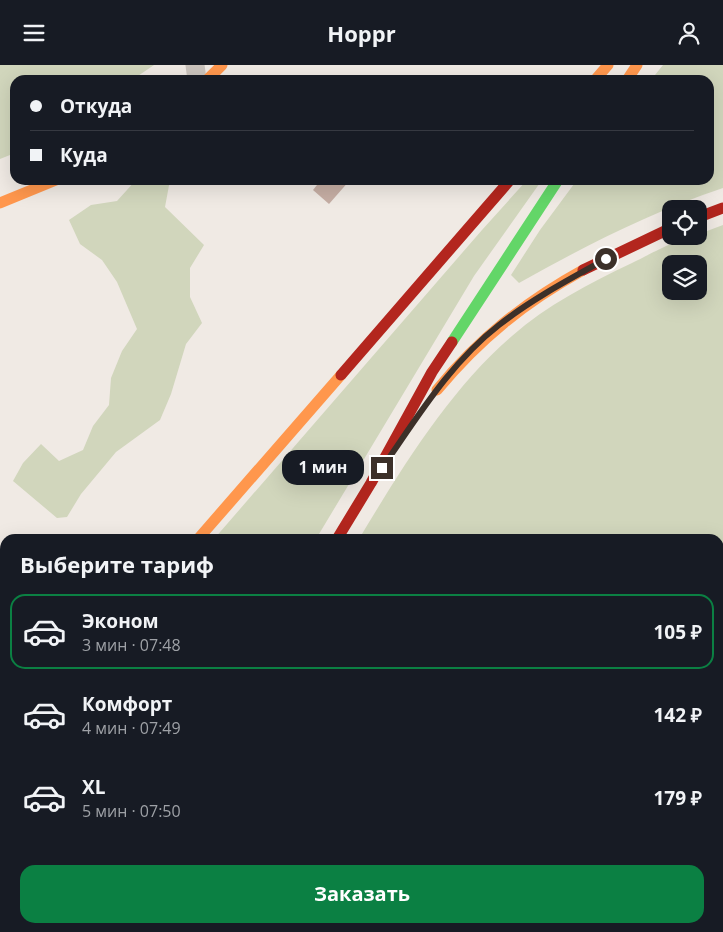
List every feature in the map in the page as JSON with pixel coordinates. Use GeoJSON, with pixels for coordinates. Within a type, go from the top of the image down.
{"type":"FeatureCollection","features":[{"type":"Feature","properties":{"kind":"main road"},"geometry":{"type":"LineString","coordinates":[[212,75],[222,65]]}},
{"type":"Feature","properties":{"kind":"main road"},"geometry":{"type":"LineString","coordinates":[[599,75],[608,65]]}},
{"type":"Feature","properties":{"kind":"main road"},"geometry":{"type":"LineString","coordinates":[[0,203],[44,185]]}},
{"type":"Feature","properties":{"kind":"main road"},"geometry":{"type":"LineString","coordinates":[[202,534],[506,185]]}},
{"type":"Feature","properties":{"kind":"main road"},"geometry":{"type":"LineString","coordinates":[[340,534],[371,483],[432,372],[555,185]]}},
{"type":"Feature","properties":{"kind":"main road"},"geometry":{"type":"LineString","coordinates":[[707,214],[723,208]]}},
{"type":"Feature","properties":{"kind":"main road"},"geometry":{"type":"LineString","coordinates":[[371,483],[443,382],[471,351],[498,326],[527,305],[606,259],[662,232]]}},
{"type":"Feature","properties":{"kind":"green space"},"geometry":{"type":"Polygon","coordinates":[[[0,65],[154,65],[139,75],[10,75],[10,155],[0,159],[0,65]]]}},
{"type":"Feature","properties":{"kind":"green space"},"geometry":{"type":"Polygon","coordinates":[[[663,65],[723,65],[723,188],[689,200],[662,200],[662,211],[569,256],[519,283],[511,275],[540,230],[573,185],[714,185],[714,75],[655,75],[663,65]]]}},
{"type":"Feature","properties":{"kind":"green space"},"geometry":{"type":"Polygon","coordinates":[[[131,185],[169,185],[165,207],[204,245],[190,268],[190,297],[202,323],[186,344],[171,394],[160,420],[116,452],[81,494],[67,517],[57,518],[13,481],[23,463],[41,444],[59,461],[83,450],[93,426],[109,405],[111,378],[122,351],[137,329],[117,282],[102,260],[80,244],[69,220],[91,205],[117,201],[131,185]]]}},
{"type":"Feature","properties":{"kind":"green space"},"geometry":{"type":"Polygon","coordinates":[[[522,185],[538,185],[474,276],[319,534],[218,534],[522,185]]]}},
{"type":"Feature","properties":{"kind":"green space"},"geometry":{"type":"Polygon","coordinates":[[[723,225],[723,534],[362,534],[428,431],[447,405],[489,357],[525,325],[554,305],[585,287],[670,245],[707,245],[707,231],[723,225]]]}},
{"type":"Feature","properties":{"kind":"building"},"geometry":{"type":"Polygon","coordinates":[[[317,185],[346,185],[329,204],[313,190],[317,185]]]}},
{"type":"Feature","properties":{"kind":"traffic: fast"},"geometry":{"type":"LineString","coordinates":[[452,342],[555,185]]}},
{"type":"Feature","properties":{"kind":"traffic: slow"},"geometry":{"type":"LineString","coordinates":[[212,75],[222,65]]}},
{"type":"Feature","properties":{"kind":"traffic: slow"},"geometry":{"type":"LineString","coordinates":[[599,75],[608,65]]}},
{"type":"Feature","properties":{"kind":"traffic: slow"},"geometry":{"type":"LineString","coordinates":[[630,75],[637,65]]}},
{"type":"Feature","properties":{"kind":"traffic: slow"},"geometry":{"type":"LineString","coordinates":[[0,203],[44,185]]}},
{"type":"Feature","properties":{"kind":"traffic: slow"},"geometry":{"type":"LineString","coordinates":[[437,390],[469,354],[504,323],[542,295],[583,270]]}},
{"type":"Feature","properties":{"kind":"traffic: slow"},"geometry":{"type":"LineString","coordinates":[[202,534],[341,375]]}},
{"type":"Feature","properties":{"kind":"traffic: jam"},"geometry":{"type":"LineString","coordinates":[[341,375],[506,185]]}},
{"type":"Feature","properties":{"kind":"traffic: jam"},"geometry":{"type":"LineString","coordinates":[[707,214],[723,208]]}},
{"type":"Feature","properties":{"kind":"traffic: jam"},"geometry":{"type":"LineString","coordinates":[[583,270],[662,232]]}},
{"type":"Feature","properties":{"kind":"traffic: jam"},"geometry":{"type":"LineString","coordinates":[[340,534],[371,483],[432,372],[452,342]]}},
{"type":"Feature","properties":{"kind":"route"},"geometry":{"type":"LineString","coordinates":[[382,468],[443,382],[471,351],[498,326],[527,305],[606,259]]}}]}
